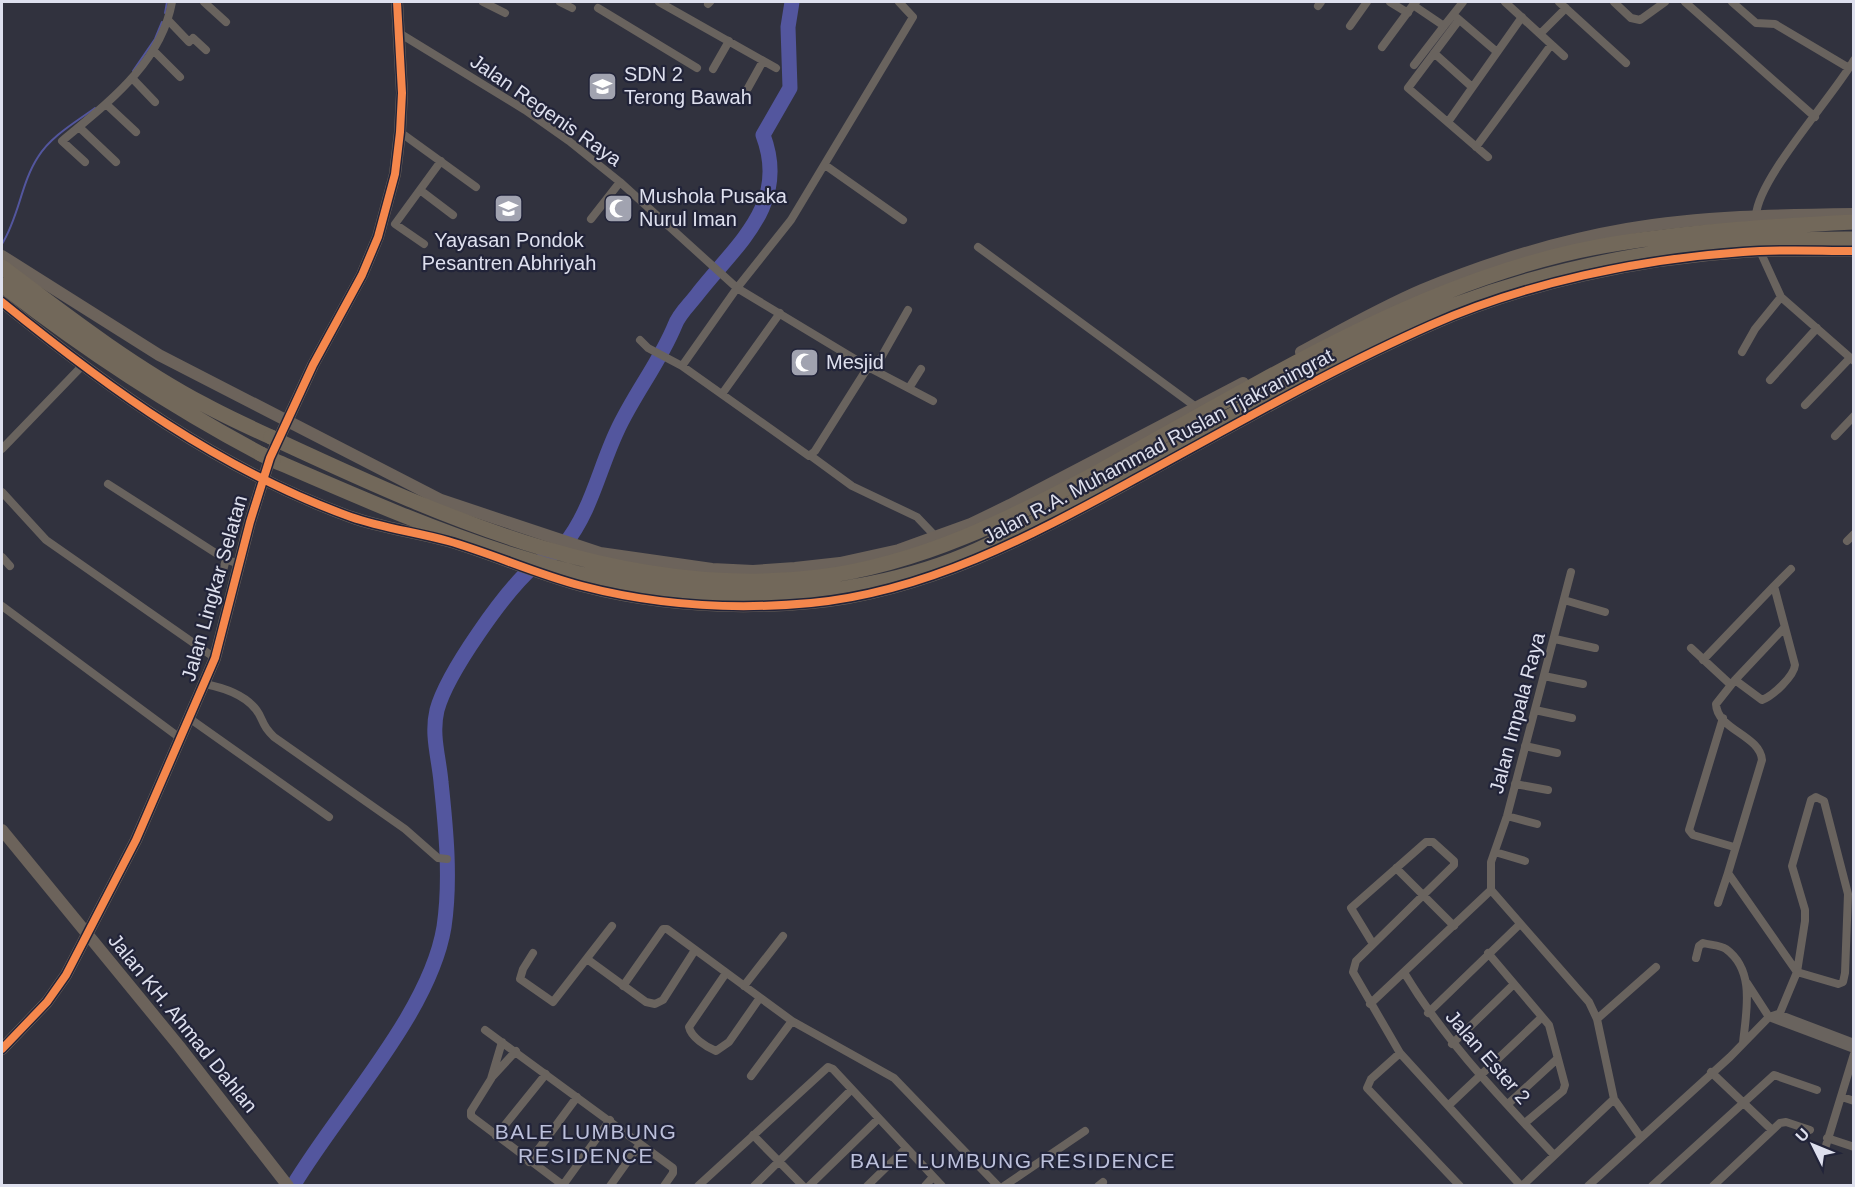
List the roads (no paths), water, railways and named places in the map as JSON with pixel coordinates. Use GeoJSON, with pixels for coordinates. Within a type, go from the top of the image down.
{"type":"FeatureCollection","features":[{"type":"Feature","properties":{"kind":"highway","name":"Jalan R.A. Muhammad Ruslan Tjakraningrat"},"geometry":{"type":"LineString","coordinates":[[2,285],[139,385],[200,422],[267,457],[424,523],[539,560],[709,579],[815,577],[889,563],[930,551],[1014,516],[1355,332],[1429,298],[1518,267],[1617,243],[1733,229],[1854,222]]}},
{"type":"Feature","properties":{"kind":"highway","name":"Jalan R.A. Muhammad Ruslan Tjakraningrat"},"geometry":{"type":"LineString","coordinates":[[2,267],[58,309],[150,372],[205,405],[276,440],[584,581],[707,595],[757,596],[825,590],[882,580],[974,552],[1066,506],[1377,338],[1440,310],[1497,290],[1557,272],[1623,257],[1761,242],[1854,239]]}},
{"type":"Feature","properties":{"kind":"street"},"geometry":{"type":"LineString","coordinates":[[85,162],[62,141],[117,97],[153,50],[168,20],[172,2]]}},
{"type":"Feature","properties":{"kind":"street"},"geometry":{"type":"LineString","coordinates":[[204,2],[226,22]]}},
{"type":"Feature","properties":{"kind":"street","name":"Jalan Lingkar Selatan"},"geometry":{"type":"LineString","coordinates":[[2,1048],[47,1002],[89,939],[136,840],[205,684],[262,479],[309,374],[362,275],[378,237],[395,174],[400,132],[402,93],[397,2]]}},
{"type":"Feature","properties":{"kind":"street"},"geometry":{"type":"LineString","coordinates":[[483,2],[505,13]]}},
{"type":"Feature","properties":{"kind":"street"},"geometry":{"type":"LineString","coordinates":[[560,2],[572,8]]}},
{"type":"Feature","properties":{"kind":"street"},"geometry":{"type":"LineString","coordinates":[[608,2],[600,10],[697,68]]}},
{"type":"Feature","properties":{"kind":"street"},"geometry":{"type":"LineString","coordinates":[[659,2],[776,68]]}},
{"type":"Feature","properties":{"kind":"street"},"geometry":{"type":"LineString","coordinates":[[682,366],[737,288],[791,220],[825,165],[853,114],[913,17],[899,2]]}},
{"type":"Feature","properties":{"kind":"street"},"geometry":{"type":"LineString","coordinates":[[1350,26],[1366,2]]}},
{"type":"Feature","properties":{"kind":"street"},"geometry":{"type":"LineString","coordinates":[[1390,2],[1407,12]]}},
{"type":"Feature","properties":{"kind":"street"},"geometry":{"type":"LineString","coordinates":[[1463,2],[1434,53],[1408,88],[1488,157]]}},
{"type":"Feature","properties":{"kind":"street"},"geometry":{"type":"LineString","coordinates":[[1505,2],[1564,56]]}},
{"type":"Feature","properties":{"kind":"street"},"geometry":{"type":"LineString","coordinates":[[1617,3],[1631,18],[1640,20],[1665,2]]}},
{"type":"Feature","properties":{"kind":"street"},"geometry":{"type":"LineString","coordinates":[[1685,2],[1815,117]]}},
{"type":"Feature","properties":{"kind":"street"},"geometry":{"type":"LineString","coordinates":[[1732,2],[1756,23],[1775,24],[1851,64],[1770,179],[1758,201],[1756,215]]}},
{"type":"Feature","properties":{"kind":"street"},"geometry":{"type":"LineString","coordinates":[[1382,47],[1415,3],[1444,26]]}},
{"type":"Feature","properties":{"kind":"street"},"geometry":{"type":"LineString","coordinates":[[1540,34],[1563,5],[1626,63]]}},
{"type":"Feature","properties":{"kind":"street"},"geometry":{"type":"LineString","coordinates":[[1414,65],[1444,26],[1456,17]]}},
{"type":"Feature","properties":{"kind":"street"},"geometry":{"type":"LineString","coordinates":[[1456,17],[1497,52]]}},
{"type":"Feature","properties":{"kind":"street"},"geometry":{"type":"LineString","coordinates":[[1448,122],[1522,17]]}},
{"type":"Feature","properties":{"kind":"street"},"geometry":{"type":"LineString","coordinates":[[168,20],[189,42],[193,38],[206,50]]}},
{"type":"Feature","properties":{"kind":"street","name":"Jalan Regenis Raya"},"geometry":{"type":"LineString","coordinates":[[399,33],[525,110],[620,182],[710,266],[737,288],[871,369],[933,401]]}},
{"type":"Feature","properties":{"kind":"street"},"geometry":{"type":"LineString","coordinates":[[713,69],[729,41]]}},
{"type":"Feature","properties":{"kind":"street"},"geometry":{"type":"LineString","coordinates":[[1476,147],[1551,45]]}},
{"type":"Feature","properties":{"kind":"street"},"geometry":{"type":"LineString","coordinates":[[153,50],[180,77]]}},
{"type":"Feature","properties":{"kind":"street"},"geometry":{"type":"LineString","coordinates":[[1434,53],[1472,87]]}},
{"type":"Feature","properties":{"kind":"street"},"geometry":{"type":"LineString","coordinates":[[748,88],[763,61]]}},
{"type":"Feature","properties":{"kind":"street"},"geometry":{"type":"LineString","coordinates":[[132,78],[155,102]]}},
{"type":"Feature","properties":{"kind":"street"},"geometry":{"type":"LineString","coordinates":[[106,104],[136,132]]}},
{"type":"Feature","properties":{"kind":"street"},"geometry":{"type":"LineString","coordinates":[[79,126],[116,162]]}},
{"type":"Feature","properties":{"kind":"street"},"geometry":{"type":"LineString","coordinates":[[400,132],[476,187]]}},
{"type":"Feature","properties":{"kind":"street"},"geometry":{"type":"LineString","coordinates":[[424,244],[395,224],[441,161]]}},
{"type":"Feature","properties":{"kind":"street"},"geometry":{"type":"LineString","coordinates":[[825,165],[903,220]]}},
{"type":"Feature","properties":{"kind":"street"},"geometry":{"type":"LineString","coordinates":[[591,219],[620,182]]}},
{"type":"Feature","properties":{"kind":"street"},"geometry":{"type":"LineString","coordinates":[[420,190],[453,215]]}},
{"type":"Feature","properties":{"kind":"street","name":"Jalan R.A. Muhammad Ruslan Tjakraningrat"},"geometry":{"type":"LineString","coordinates":[[2,256],[124,334],[287,423],[441,500],[571,544],[645,561],[753,571],[840,563],[899,550],[937,538],[1011,505],[1422,290],[1519,256],[1626,229],[1756,215],[1854,214]]}},
{"type":"Feature","properties":{"kind":"street"},"geometry":{"type":"LineString","coordinates":[[978,247],[1196,407]]}},
{"type":"Feature","properties":{"kind":"street"},"geometry":{"type":"LineString","coordinates":[[1760,251],[1781,297],[1852,360],[1805,405]]}},
{"type":"Feature","properties":{"kind":"street","name":"Jalan R.A. Muhammad Ruslan Tjakraningrat"},"geometry":{"type":"LineString","coordinates":[[584,581],[669,601],[760,606],[815,603],[927,579],[1021,540],[1306,387],[1436,322],[1504,298],[1599,272],[1685,257],[1760,251],[1854,251]]}},
{"type":"Feature","properties":{"kind":"street"},"geometry":{"type":"LineString","coordinates":[[1742,352],[1755,329],[1781,297]]}},
{"type":"Feature","properties":{"kind":"street","name":"Jalan R.A. Muhammad Ruslan Tjakraningrat"},"geometry":{"type":"LineString","coordinates":[[2,302],[82,366],[153,417],[262,479],[353,518],[539,560]]}},
{"type":"Feature","properties":{"kind":"street"},"geometry":{"type":"LineString","coordinates":[[811,456],[871,369],[908,310]]}},
{"type":"Feature","properties":{"kind":"street"},"geometry":{"type":"LineString","coordinates":[[722,394],[780,313]]}},
{"type":"Feature","properties":{"kind":"street"},"geometry":{"type":"LineString","coordinates":[[1770,380],[1817,328]]}},
{"type":"Feature","properties":{"kind":"street"},"geometry":{"type":"LineString","coordinates":[[640,340],[682,366],[846,482],[917,517],[937,538]]}},
{"type":"Feature","properties":{"kind":"street"},"geometry":{"type":"LineString","coordinates":[[2,449],[82,366]]}},
{"type":"Feature","properties":{"kind":"street"},"geometry":{"type":"LineString","coordinates":[[909,388],[921,369]]}},
{"type":"Feature","properties":{"kind":"street"},"geometry":{"type":"LineString","coordinates":[[1835,436],[1854,416]]}},
{"type":"Feature","properties":{"kind":"street"},"geometry":{"type":"LineString","coordinates":[[108,484],[225,559],[239,564]]}},
{"type":"Feature","properties":{"kind":"street"},"geometry":{"type":"LineString","coordinates":[[2,492],[46,540],[214,658]]}},
{"type":"Feature","properties":{"kind":"street"},"geometry":{"type":"LineString","coordinates":[[220,582],[236,521]]}},
{"type":"Feature","properties":{"kind":"street"},"geometry":{"type":"LineString","coordinates":[[1847,542],[1854,534]]}},
{"type":"Feature","properties":{"kind":"street"},"geometry":{"type":"LineString","coordinates":[[2,556],[10,566]]}},
{"type":"Feature","properties":{"kind":"street"},"geometry":{"type":"LineString","coordinates":[[1703,660],[1791,569]]}},
{"type":"Feature","properties":{"kind":"street","name":"Jalan Impala Raya"},"geometry":{"type":"LineString","coordinates":[[1491,890],[1491,862],[1496,852],[1555,639],[1570,572]]}},
{"type":"Feature","properties":{"kind":"street"},"geometry":{"type":"LineString","coordinates":[[1691,648],[1733,683],[1762,700],[1769,697],[1794,672],[1795,665],[1774,586]]}},
{"type":"Feature","properties":{"kind":"street"},"geometry":{"type":"LineString","coordinates":[[1564,600],[1605,612]]}},
{"type":"Feature","properties":{"kind":"street"},"geometry":{"type":"LineString","coordinates":[[2,606],[180,738]]}},
{"type":"Feature","properties":{"kind":"street"},"geometry":{"type":"LineString","coordinates":[[1718,903],[1762,760],[1757,747],[1723,718],[1716,704],[1784,628]]}},
{"type":"Feature","properties":{"kind":"street"},"geometry":{"type":"LineString","coordinates":[[1555,639],[1595,648]]}},
{"type":"Feature","properties":{"kind":"street"},"geometry":{"type":"LineString","coordinates":[[1544,676],[1583,684]]}},
{"type":"Feature","properties":{"kind":"street"},"geometry":{"type":"LineString","coordinates":[[205,684],[229,689],[235,693],[261,717],[263,727],[274,737],[405,829],[438,858],[447,859]]}},
{"type":"Feature","properties":{"kind":"street"},"geometry":{"type":"LineString","coordinates":[[1535,710],[1572,718]]}},
{"type":"Feature","properties":{"kind":"street"},"geometry":{"type":"LineString","coordinates":[[189,718],[329,817]]}},
{"type":"Feature","properties":{"kind":"street"},"geometry":{"type":"LineString","coordinates":[[1723,718],[1689,830],[1697,836],[1734,847]]}},
{"type":"Feature","properties":{"kind":"street"},"geometry":{"type":"LineString","coordinates":[[1525,746],[1557,753]]}},
{"type":"Feature","properties":{"kind":"street"},"geometry":{"type":"LineString","coordinates":[[1515,784],[1548,790]]}},
{"type":"Feature","properties":{"kind":"street"},"geometry":{"type":"LineString","coordinates":[[1593,1184],[1640,1136],[1775,1017],[1797,972],[1805,910],[1793,872],[1793,857],[1811,800],[1821,797],[1824,801],[1848,894],[1843,982],[1838,984],[1797,972],[1728,873]]}},
{"type":"Feature","properties":{"kind":"street"},"geometry":{"type":"LineString","coordinates":[[1506,816],[1537,824]]}},
{"type":"Feature","properties":{"kind":"street","name":"Jalan KH. Ahmad Dahlan"},"geometry":{"type":"LineString","coordinates":[[2,830],[179,1046],[287,1184]]}},
{"type":"Feature","properties":{"kind":"street"},"geometry":{"type":"LineString","coordinates":[[1373,944],[1351,908],[1428,841],[1454,861],[1453,866],[1356,961],[1353,972],[1400,1053],[1521,1185],[1614,1099]]}},
{"type":"Feature","properties":{"kind":"street"},"geometry":{"type":"LineString","coordinates":[[1496,852],[1525,861]]}},
{"type":"Feature","properties":{"kind":"street"},"geometry":{"type":"LineString","coordinates":[[1396,868],[1425,894],[1454,926]]}},
{"type":"Feature","properties":{"kind":"street"},"geometry":{"type":"LineString","coordinates":[[1370,1004],[1405,974],[1491,890],[1589,1002],[1597,1019],[1614,1099],[1640,1136]]}},
{"type":"Feature","properties":{"kind":"street"},"geometry":{"type":"LineString","coordinates":[[1428,1013],[1520,924]]}},
{"type":"Feature","properties":{"kind":"street"},"geometry":{"type":"LineString","coordinates":[[533,953],[520,979],[552,1003],[612,926]]}},
{"type":"Feature","properties":{"kind":"street"},"geometry":{"type":"LineString","coordinates":[[623,986],[663,929],[668,929],[759,999],[792,1021],[894,1078],[998,1185]]}},
{"type":"Feature","properties":{"kind":"street"},"geometry":{"type":"LineString","coordinates":[[744,986],[783,936]]}},
{"type":"Feature","properties":{"kind":"street"},"geometry":{"type":"LineString","coordinates":[[1696,958],[1702,943],[1725,948],[1747,982],[1775,1017],[1831,1039],[1854,1051],[1824,1152]]}},
{"type":"Feature","properties":{"kind":"street"},"geometry":{"type":"LineString","coordinates":[[587,959],[650,1004],[658,1004],[695,951]]}},
{"type":"Feature","properties":{"kind":"street"},"geometry":{"type":"LineString","coordinates":[[1488,953],[1550,1027],[1565,1088],[1525,1123]]}},
{"type":"Feature","properties":{"kind":"street"},"geometry":{"type":"LineString","coordinates":[[1597,1019],[1656,967]]}},
{"type":"Feature","properties":{"kind":"street"},"geometry":{"type":"LineString","coordinates":[[726,973],[689,1027],[691,1033],[716,1051],[725,1046],[759,999]]}},
{"type":"Feature","properties":{"kind":"street","name":"Jalan Ester 2"},"geometry":{"type":"LineString","coordinates":[[1405,974],[1428,1013],[1452,1044],[1554,1155]]}},
{"type":"Feature","properties":{"kind":"street"},"geometry":{"type":"LineString","coordinates":[[1743,1043],[1747,982]]}},
{"type":"Feature","properties":{"kind":"street"},"geometry":{"type":"LineString","coordinates":[[1452,1044],[1514,984]]}},
{"type":"Feature","properties":{"kind":"street"},"geometry":{"type":"LineString","coordinates":[[1449,1105],[1542,1017]]}},
{"type":"Feature","properties":{"kind":"street"},"geometry":{"type":"LineString","coordinates":[[751,1076],[792,1021]]}},
{"type":"Feature","properties":{"kind":"street"},"geometry":{"type":"LineString","coordinates":[[485,1030],[673,1168],[673,1173],[664,1185]]}},
{"type":"Feature","properties":{"kind":"street"},"geometry":{"type":"LineString","coordinates":[[1831,1039],[1854,1043]]}},
{"type":"Feature","properties":{"kind":"street"},"geometry":{"type":"LineString","coordinates":[[491,1079],[502,1042]]}},
{"type":"Feature","properties":{"kind":"street"},"geometry":{"type":"LineString","coordinates":[[516,1051],[491,1079],[470,1114],[529,1162],[563,1185],[610,1120]]}},
{"type":"Feature","properties":{"kind":"street"},"geometry":{"type":"LineString","coordinates":[[1400,1053],[1367,1084],[1367,1088],[1461,1185]]}},
{"type":"Feature","properties":{"kind":"street"},"geometry":{"type":"LineString","coordinates":[[1508,1104],[1557,1059]]}},
{"type":"Feature","properties":{"kind":"street"},"geometry":{"type":"LineString","coordinates":[[698,1185],[824,1067],[833,1069],[942,1185]]}},
{"type":"Feature","properties":{"kind":"street"},"geometry":{"type":"LineString","coordinates":[[1711,1072],[1772,1130]]}},
{"type":"Feature","properties":{"kind":"street"},"geometry":{"type":"LineString","coordinates":[[496,1136],[546,1074]]}},
{"type":"Feature","properties":{"kind":"street"},"geometry":{"type":"LineString","coordinates":[[1652,1185],[1774,1075],[1817,1090]]}},
{"type":"Feature","properties":{"kind":"street"},"geometry":{"type":"LineString","coordinates":[[754,1185],[851,1090]]}},
{"type":"Feature","properties":{"kind":"street"},"geometry":{"type":"LineString","coordinates":[[1842,1096],[1854,1101]]}},
{"type":"Feature","properties":{"kind":"street"},"geometry":{"type":"LineString","coordinates":[[529,1162],[577,1097]]}},
{"type":"Feature","properties":{"kind":"street"},"geometry":{"type":"LineString","coordinates":[[809,1185],[878,1119]]}},
{"type":"Feature","properties":{"kind":"street"},"geometry":{"type":"LineString","coordinates":[[1713,1185],[1772,1130],[1786,1122],[1810,1130]]}},
{"type":"Feature","properties":{"kind":"street"},"geometry":{"type":"LineString","coordinates":[[1004,1185],[1085,1131]]}},
{"type":"Feature","properties":{"kind":"street"},"geometry":{"type":"LineString","coordinates":[[753,1135],[803,1185]]}},
{"type":"Feature","properties":{"kind":"street"},"geometry":{"type":"LineString","coordinates":[[1827,1137],[1854,1147]]}},
{"type":"Feature","properties":{"kind":"street"},"geometry":{"type":"LineString","coordinates":[[610,1185],[640,1144]]}},
{"type":"Feature","properties":{"kind":"street"},"geometry":{"type":"LineString","coordinates":[[867,1185],[906,1148]]}},
{"type":"Feature","properties":{"kind":"street"},"geometry":{"type":"LineString","coordinates":[[925,1185],[933,1177]]}},
{"type":"Feature","properties":{"kind":"waterway"},"geometry":{"type":"LineString","coordinates":[[165,13],[167,2]]}},
{"type":"Feature","properties":{"kind":"waterway"},"geometry":{"type":"LineString","coordinates":[[293,1186],[402,1027],[421,993],[435,960],[444,927],[447,891],[446,836],[435,728],[437,710],[443,694],[464,655],[508,594],[534,566],[561,548],[573,532],[588,504],[617,431],[679,317],[741,241],[764,204],[769,183],[769,160],[763,135],[790,88],[788,27],[792,2]]}},
{"type":"Feature","properties":{"kind":"waterway"},"geometry":{"type":"LineString","coordinates":[[133,71],[155,39],[162,22]]}},
{"type":"Feature","properties":{"kind":"waterway"},"geometry":{"type":"LineString","coordinates":[[2,244],[8,234],[32,167],[43,149],[95,108]]}},
{"type":"Feature","properties":{"kind":"place","name":"SDN 2 Terong Bawah"},"geometry":{"type":"Point","coordinates":[603,86]}},
{"type":"Feature","properties":{"kind":"place","name":"Mushola Pusaka Nurul Iman"},"geometry":{"type":"Point","coordinates":[618,208]}},
{"type":"Feature","properties":{"kind":"place","name":"Yayasan Pondok Pesantren Abhriyah"},"geometry":{"type":"Point","coordinates":[509,209]}},
{"type":"Feature","properties":{"kind":"place","name":"Mesjid"},"geometry":{"type":"Point","coordinates":[805,362]}},
{"type":"Feature","properties":{"kind":"district","name":"BALE LUMBUNG RESIDENCE"},"geometry":{"type":"Point","coordinates":[586,1143]}},
{"type":"Feature","properties":{"kind":"district","name":"BALE LUMBUNG RESIDENCE"},"geometry":{"type":"Point","coordinates":[1013,1160]}}]}
